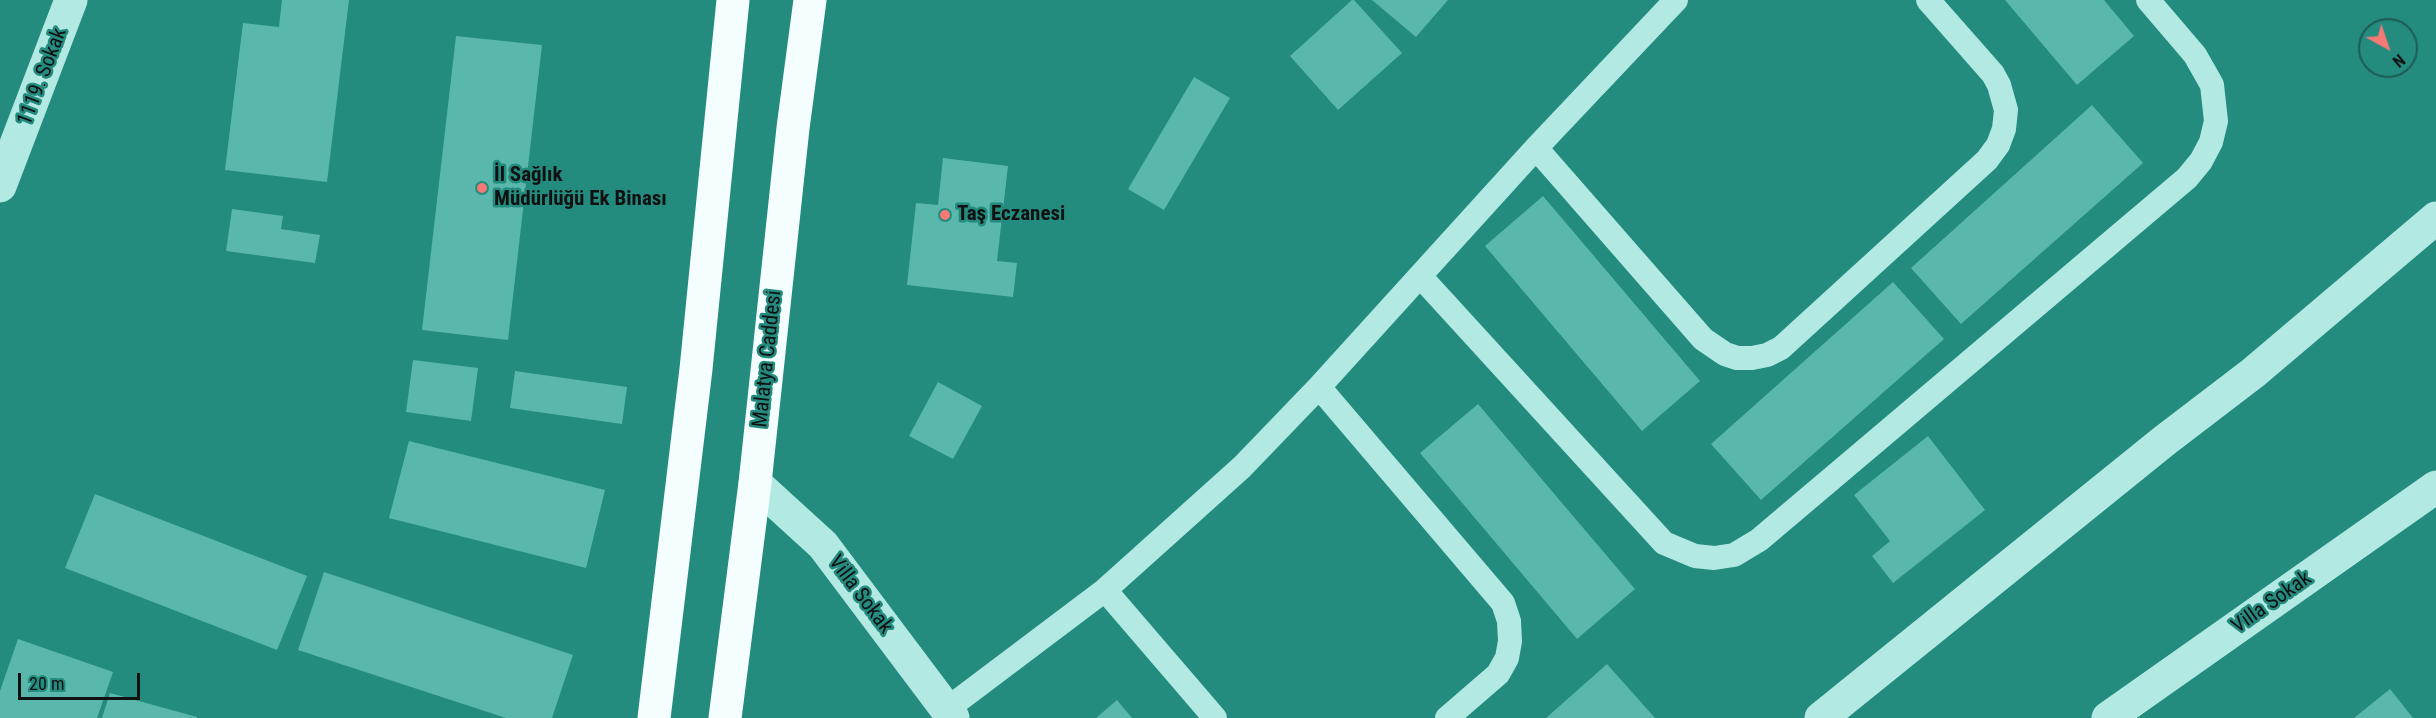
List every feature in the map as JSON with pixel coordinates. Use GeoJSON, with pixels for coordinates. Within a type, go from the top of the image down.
{"type":"FeatureCollection","features":[{"type":"Feature","properties":{"kind":"main road"},"geometry":{"type":"LineString","coordinates":[[654,718],[696,369],[733,0]]}},
{"type":"Feature","properties":{"kind":"main road","name":"Malatya Caddesi"},"geometry":{"type":"LineString","coordinates":[[725,718],[755,483],[793,128],[810,0]]}},
{"type":"Feature","properties":{"kind":"street","name":"1119. Sokak"},"geometry":{"type":"LineString","coordinates":[[0,186],[71,0]]}},
{"type":"Feature","properties":{"kind":"street"},"geometry":{"type":"LineString","coordinates":[[1821,718],[2164,441],[2253,373],[2436,218]]}},
{"type":"Feature","properties":{"kind":"street","name":"Villa Sokak"},"geometry":{"type":"LineString","coordinates":[[755,483],[823,545],[950,713]]}},
{"type":"Feature","properties":{"kind":"street","name":"Villa Sokak"},"geometry":{"type":"LineString","coordinates":[[2108,718],[2436,487]]}},
{"type":"Feature","properties":{"kind":"lane"},"geometry":{"type":"LineString","coordinates":[[950,713],[1105,590],[1242,466],[1319,387],[1536,148],[1676,0]]}},
{"type":"Feature","properties":{"kind":"lane"},"geometry":{"type":"LineString","coordinates":[[1536,148],[1703,339],[1725,354],[1737,358],[1767,355],[1781,348],[1987,160],[1998,145],[2004,129],[2006,110],[1999,85],[1993,74],[1928,0]]}},
{"type":"Feature","properties":{"kind":"lane"},"geometry":{"type":"LineString","coordinates":[[1420,276],[1664,543],[1695,556],[1714,558],[1734,555],[1768,532],[2187,178],[2201,161],[2211,142],[2216,121],[2212,85],[2195,55],[2148,0]]}},
{"type":"Feature","properties":{"kind":"lane"},"geometry":{"type":"LineString","coordinates":[[1319,387],[1503,603],[1509,621],[1510,640],[1507,658],[1498,674],[1447,718]]}},
{"type":"Feature","properties":{"kind":"lane"},"geometry":{"type":"LineString","coordinates":[[1105,590],[1215,718]]}},
{"type":"Feature","properties":{"kind":"building"},"geometry":{"type":"Polygon","coordinates":[[[282,0],[349,0],[327,182],[225,170],[243,23],[279,27],[282,0]]]}},
{"type":"Feature","properties":{"kind":"building"},"geometry":{"type":"Polygon","coordinates":[[[1352,0],[1402,53],[1338,110],[1290,56],[1352,0]]]}},
{"type":"Feature","properties":{"kind":"building"},"geometry":{"type":"Polygon","coordinates":[[[1372,0],[1448,0],[1416,37],[1372,0]]]}},
{"type":"Feature","properties":{"kind":"building"},"geometry":{"type":"Polygon","coordinates":[[[2005,0],[2104,0],[2134,36],[2077,85],[2005,0]]]}},
{"type":"Feature","properties":{"kind":"building","name":"İl Sağlık Müdürlüğü Ek Binası"},"geometry":{"type":"Polygon","coordinates":[[[456,36],[542,45],[508,340],[422,330],[456,36]]]}},
{"type":"Feature","properties":{"kind":"building"},"geometry":{"type":"Polygon","coordinates":[[[1194,77],[1230,98],[1164,210],[1128,189],[1194,77]]]}},
{"type":"Feature","properties":{"kind":"building"},"geometry":{"type":"Polygon","coordinates":[[[2092,105],[2143,163],[1961,324],[1911,268],[2092,105]]]}},
{"type":"Feature","properties":{"kind":"building"},"geometry":{"type":"Polygon","coordinates":[[[943,158],[1008,166],[997,261],[1017,263],[1013,297],[907,285],[916,203],[938,205],[943,158]]]}},
{"type":"Feature","properties":{"kind":"building"},"geometry":{"type":"Polygon","coordinates":[[[1543,196],[1700,381],[1642,431],[1485,246],[1543,196]]]}},
{"type":"Feature","properties":{"kind":"building"},"geometry":{"type":"Polygon","coordinates":[[[232,209],[283,216],[281,229],[320,235],[315,263],[226,251],[232,209]]]}},
{"type":"Feature","properties":{"kind":"building"},"geometry":{"type":"Polygon","coordinates":[[[1893,282],[1944,339],[1761,500],[1711,444],[1893,282]]]}},
{"type":"Feature","properties":{"kind":"building"},"geometry":{"type":"Polygon","coordinates":[[[413,360],[478,368],[471,421],[406,412],[413,360]]]}},
{"type":"Feature","properties":{"kind":"building"},"geometry":{"type":"Polygon","coordinates":[[[515,371],[627,387],[622,424],[510,408],[515,371]]]}},
{"type":"Feature","properties":{"kind":"building"},"geometry":{"type":"Polygon","coordinates":[[[938,382],[982,406],[953,459],[909,436],[938,382]]]}},
{"type":"Feature","properties":{"kind":"building"},"geometry":{"type":"Polygon","coordinates":[[[1478,404],[1635,589],[1577,639],[1420,453],[1478,404]]]}},
{"type":"Feature","properties":{"kind":"building"},"geometry":{"type":"Polygon","coordinates":[[[1928,436],[1985,510],[1893,583],[1872,556],[1890,541],[1854,495],[1928,436]]]}},
{"type":"Feature","properties":{"kind":"building"},"geometry":{"type":"Polygon","coordinates":[[[409,441],[605,490],[586,568],[389,518],[409,441]]]}},
{"type":"Feature","properties":{"kind":"building"},"geometry":{"type":"Polygon","coordinates":[[[95,494],[307,576],[277,650],[65,568],[95,494]]]}},
{"type":"Feature","properties":{"kind":"building"},"geometry":{"type":"Polygon","coordinates":[[[324,572],[573,655],[552,718],[506,718],[298,650],[324,572]]]}},
{"type":"Feature","properties":{"kind":"building"},"geometry":{"type":"Polygon","coordinates":[[[18,639],[113,672],[97,718],[0,718],[0,691],[18,639]]]}},
{"type":"Feature","properties":{"kind":"building"},"geometry":{"type":"Polygon","coordinates":[[[1607,664],[1655,718],[1546,718],[1607,664]]]}},
{"type":"Feature","properties":{"kind":"building"},"geometry":{"type":"Polygon","coordinates":[[[2390,689],[2413,718],[2354,718],[2390,689]]]}},
{"type":"Feature","properties":{"kind":"building"},"geometry":{"type":"Polygon","coordinates":[[[110,693],[197,717],[197,718],[102,718],[110,693]]]}},
{"type":"Feature","properties":{"kind":"building"},"geometry":{"type":"Polygon","coordinates":[[[1117,700],[1132,718],[1096,718],[1117,700]]]}},
{"type":"Feature","properties":{"kind":"place","name":"İl Sağlık Müdürlüğü Ek Binası"},"geometry":{"type":"Point","coordinates":[482,188]}},
{"type":"Feature","properties":{"kind":"place","name":"Taş Eczanesi"},"geometry":{"type":"Point","coordinates":[945,215]}}]}
